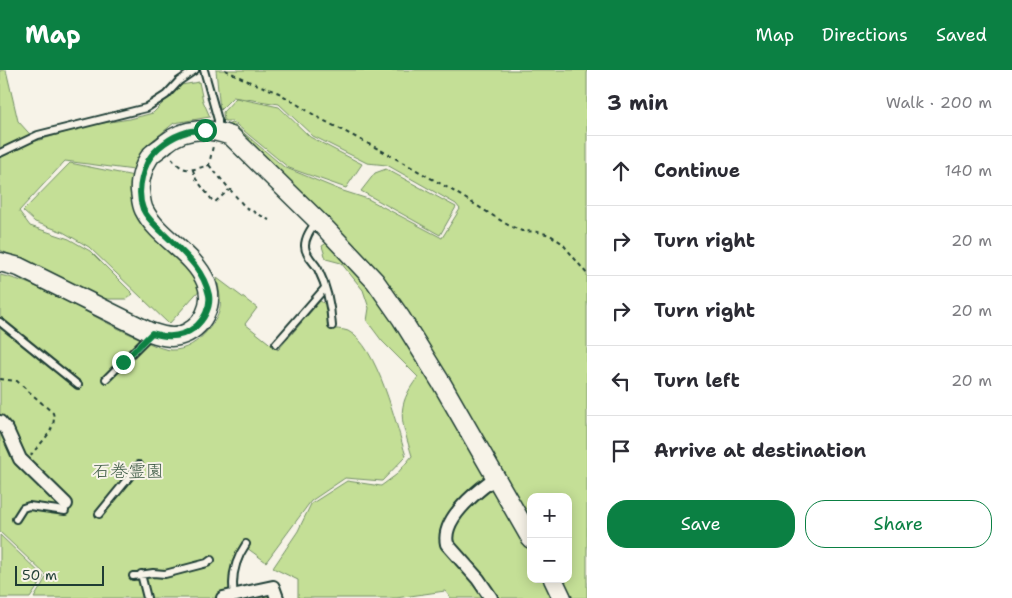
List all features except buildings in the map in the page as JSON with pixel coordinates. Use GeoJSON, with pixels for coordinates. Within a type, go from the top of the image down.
{"type":"FeatureCollection","features":[{"type":"Feature","properties":{"kind":"street"},"geometry":{"type":"LineString","coordinates":[[0,262],[19,267],[152,333],[164,337],[180,336],[194,328],[206,315],[210,301],[206,283],[198,268],[151,221],[143,208],[140,187],[143,172],[152,155],[170,140],[187,132],[205,130],[216,135],[231,136],[375,281],[401,318],[442,384],[494,478],[530,538]]}},
{"type":"Feature","properties":{"kind":"street"},"geometry":{"type":"LineString","coordinates":[[0,422],[7,430],[20,459],[66,507]]}},
{"type":"Feature","properties":{"kind":"street"},"geometry":{"type":"LineString","coordinates":[[491,598],[478,579],[447,544],[446,537],[448,529],[463,504],[494,478]]}},
{"type":"Feature","properties":{"kind":"street"},"geometry":{"type":"LineString","coordinates":[[555,583],[562,598]]}},
{"type":"Feature","properties":{"kind":"street"},"geometry":{"type":"LineString","coordinates":[[229,597],[273,587],[277,598]]}},
{"type":"Feature","properties":{"kind":"lane"},"geometry":{"type":"LineString","coordinates":[[0,153],[38,135],[146,108],[166,95],[179,81],[194,70]]}},
{"type":"Feature","properties":{"kind":"lane"},"geometry":{"type":"LineString","coordinates":[[204,70],[218,120],[216,135]]}},
{"type":"Feature","properties":{"kind":"lane"},"geometry":{"type":"LineString","coordinates":[[317,221],[307,236],[305,248],[310,260],[318,269],[325,288],[331,307],[332,326]]}},
{"type":"Feature","properties":{"kind":"lane"},"geometry":{"type":"LineString","coordinates":[[276,344],[325,288]]}},
{"type":"Feature","properties":{"kind":"lane"},"geometry":{"type":"LineString","coordinates":[[0,322],[78,385]]}},
{"type":"Feature","properties":{"kind":"lane"},"geometry":{"type":"LineString","coordinates":[[106,378],[152,333]]}},
{"type":"Feature","properties":{"kind":"lane"},"geometry":{"type":"LineString","coordinates":[[99,514],[139,465]]}},
{"type":"Feature","properties":{"kind":"lane"},"geometry":{"type":"LineString","coordinates":[[16,519],[23,508],[29,506],[66,507]]}},
{"type":"Feature","properties":{"kind":"lane"},"geometry":{"type":"LineString","coordinates":[[229,597],[239,554],[246,544]]}},
{"type":"Feature","properties":{"kind":"lane"},"geometry":{"type":"LineString","coordinates":[[134,576],[141,574],[165,574],[207,563],[211,560]]}},
{"type":"Feature","properties":{"kind":"lane"},"geometry":{"type":"LineString","coordinates":[[141,574],[147,598]]}},
{"type":"Feature","properties":{"kind":"path"},"geometry":{"type":"LineString","coordinates":[[226,70],[279,93],[320,118],[450,189],[508,225],[522,231],[550,235],[562,243],[587,274]]}},
{"type":"Feature","properties":{"kind":"path"},"geometry":{"type":"LineString","coordinates":[[209,165],[216,135]]}},
{"type":"Feature","properties":{"kind":"path"},"geometry":{"type":"LineString","coordinates":[[171,157],[181,168],[193,170],[209,165]]}},
{"type":"Feature","properties":{"kind":"path"},"geometry":{"type":"LineString","coordinates":[[209,165],[245,206],[269,220]]}},
{"type":"Feature","properties":{"kind":"path"},"geometry":{"type":"LineString","coordinates":[[193,170],[196,179],[215,202],[229,190]]}},
{"type":"Feature","properties":{"kind":"path"},"geometry":{"type":"LineString","coordinates":[[0,379],[17,380],[54,416],[51,430],[25,463]]}},
{"type":"Feature","properties":{"kind":"green space"},"geometry":{"type":"Polygon","coordinates":[[[0,70],[6,70],[18,121],[36,141],[90,125],[130,119],[153,113],[181,85],[199,82],[203,101],[210,117],[174,123],[147,145],[134,170],[65,161],[19,211],[30,226],[69,239],[90,251],[133,294],[126,299],[106,299],[95,296],[0,250],[0,70]]]}},
{"type":"Feature","properties":{"kind":"green space"},"geometry":{"type":"Polygon","coordinates":[[[216,70],[587,70],[587,598],[451,598],[445,591],[396,598],[298,598],[298,580],[273,568],[298,531],[311,504],[347,481],[381,486],[396,475],[412,456],[405,434],[402,415],[410,388],[418,377],[382,341],[367,321],[369,308],[363,290],[341,263],[326,259],[322,246],[341,234],[229,130],[227,125],[232,123],[284,167],[340,190],[368,199],[442,238],[460,209],[456,204],[387,165],[367,163],[313,136],[279,104],[233,97],[220,110],[216,70]]]}},
{"type":"Feature","properties":{"kind":"green space"},"geometry":{"type":"Polygon","coordinates":[[[236,98],[279,107],[310,137],[362,164],[346,188],[289,168],[232,121],[224,121],[223,112],[236,98]]]}},
{"type":"Feature","properties":{"kind":"green space"},"geometry":{"type":"Polygon","coordinates":[[[70,163],[134,176],[134,195],[203,286],[169,324],[89,247],[63,232],[35,222],[23,211],[70,163]]]}},
{"type":"Feature","properties":{"kind":"green space"},"geometry":{"type":"Polygon","coordinates":[[[386,169],[456,207],[440,235],[361,191],[375,173],[386,169]]]}},
{"type":"Feature","properties":{"kind":"green space","name":"石巻霊園"},"geometry":{"type":"Polygon","coordinates":[[[0,275],[17,279],[50,293],[151,344],[171,350],[181,349],[196,342],[213,324],[220,306],[217,278],[257,308],[245,324],[278,350],[320,301],[327,305],[328,328],[348,331],[359,339],[368,352],[377,369],[391,407],[406,456],[382,481],[345,478],[311,501],[266,562],[247,548],[237,573],[237,591],[276,582],[282,598],[34,598],[47,576],[0,532],[0,275]]]}},
{"type":"Feature","properties":{"kind":"green space"},"geometry":{"type":"Polygon","coordinates":[[[0,535],[44,577],[30,598],[0,598],[0,535]]]}},
{"type":"Feature","properties":{"kind":"route"},"geometry":{"type":"LineString","coordinates":[[123,362],[152,333],[164,337],[180,336],[194,328],[206,315],[210,301],[206,283],[198,268],[151,221],[143,208],[140,187],[143,172],[152,155],[170,140],[187,132],[205,130]]}}]}
